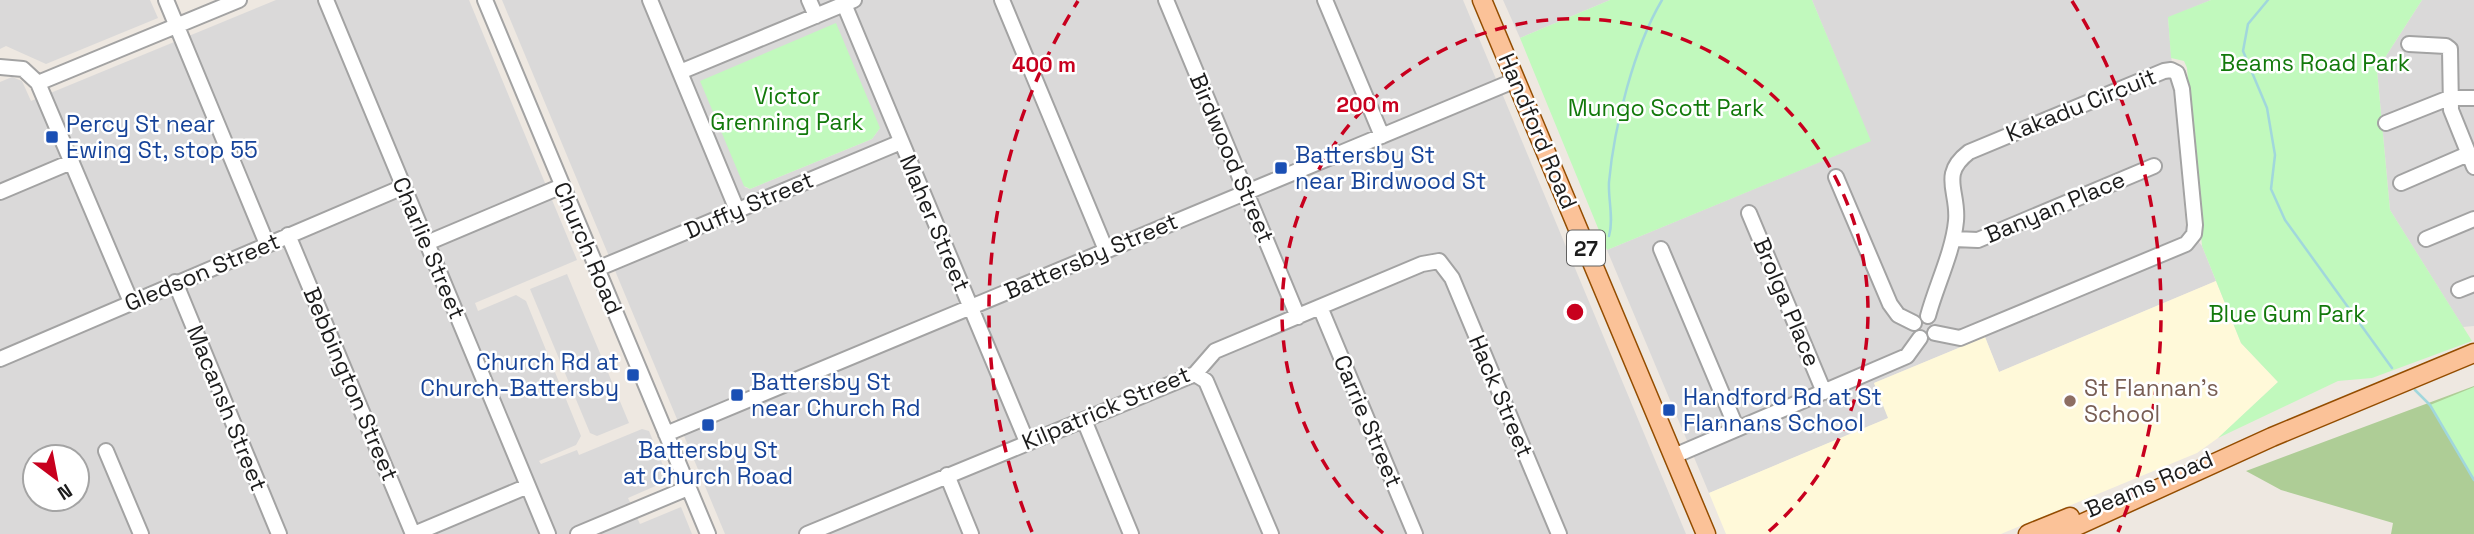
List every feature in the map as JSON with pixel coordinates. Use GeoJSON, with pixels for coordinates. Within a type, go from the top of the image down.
{"type":"FeatureCollection","features":[{"type":"Feature","properties":{"kind":"main road","name":"Handford Road"},"geometry":{"type":"LineString","coordinates":[[1482,0],[1706,534]]}},
{"type":"Feature","properties":{"kind":"main road","name":"Beams Road"},"geometry":{"type":"LineString","coordinates":[[2059,534],[2272,437],[2474,353]]}},
{"type":"Feature","properties":{"kind":"main road","name":"Beams Road"},"geometry":{"type":"LineString","coordinates":[[2028,534],[2244,445],[2272,437]]}},
{"type":"Feature","properties":{"kind":"street"},"geometry":{"type":"LineString","coordinates":[[166,0],[267,244]]}},
{"type":"Feature","properties":{"kind":"street"},"geometry":{"type":"LineString","coordinates":[[37,83],[239,0]]}},
{"type":"Feature","properties":{"kind":"street","name":"Charlie Street"},"geometry":{"type":"LineString","coordinates":[[326,0],[548,534]]}},
{"type":"Feature","properties":{"kind":"street","name":"Church Road"},"geometry":{"type":"LineString","coordinates":[[485,0],[708,534]]}},
{"type":"Feature","properties":{"kind":"street"},"geometry":{"type":"LineString","coordinates":[[650,0],[737,210]]}},
{"type":"Feature","properties":{"kind":"street"},"geometry":{"type":"LineString","coordinates":[[809,0],[816,16]]}},
{"type":"Feature","properties":{"kind":"street"},"geometry":{"type":"LineString","coordinates":[[1002,0],[1106,250]]}},
{"type":"Feature","properties":{"kind":"street","name":"Birdwood Street"},"geometry":{"type":"LineString","coordinates":[[1166,0],[1297,317]]}},
{"type":"Feature","properties":{"kind":"street"},"geometry":{"type":"LineString","coordinates":[[1325,0],[1382,136]]}},
{"type":"Feature","properties":{"kind":"street"},"geometry":{"type":"LineString","coordinates":[[680,72],[849,2]]}},
{"type":"Feature","properties":{"kind":"street","name":"Maher Street"},"geometry":{"type":"LineString","coordinates":[[849,2],[901,142],[1027,442]]}},
{"type":"Feature","properties":{"kind":"street"},"geometry":{"type":"LineString","coordinates":[[2401,183],[2471,161],[2451,110],[2451,54],[2448,47],[2409,44]]}},
{"type":"Feature","properties":{"kind":"street"},"geometry":{"type":"LineString","coordinates":[[0,67],[23,69],[37,83],[131,302]]}},
{"type":"Feature","properties":{"kind":"street","name":"Kakadu Circuit"},"geometry":{"type":"LineString","coordinates":[[1928,316],[1954,239],[1956,219],[1951,178],[1954,168],[1969,152],[2164,71],[2177,73],[2182,89],[2194,225],[2194,234],[2186,244],[1960,338],[1935,333]]}},
{"type":"Feature","properties":{"kind":"street","name":"Battersby Street"},"geometry":{"type":"LineString","coordinates":[[666,434],[1516,80]]}},
{"type":"Feature","properties":{"kind":"street"},"geometry":{"type":"LineString","coordinates":[[2386,123],[2449,98],[2474,98]]}},
{"type":"Feature","properties":{"kind":"street","name":"Duffy Street"},"geometry":{"type":"LineString","coordinates":[[597,269],[901,142]]}},
{"type":"Feature","properties":{"kind":"street"},"geometry":{"type":"LineString","coordinates":[[0,192],[71,162]]}},
{"type":"Feature","properties":{"kind":"street","name":"Banyan Place"},"geometry":{"type":"LineString","coordinates":[[1954,239],[1978,240],[2154,166]]}},
{"type":"Feature","properties":{"kind":"street"},"geometry":{"type":"LineString","coordinates":[[1836,177],[1890,304],[1898,315],[1914,323]]}},
{"type":"Feature","properties":{"kind":"street"},"geometry":{"type":"LineString","coordinates":[[427,243],[562,186]]}},
{"type":"Feature","properties":{"kind":"street","name":"Gledson Street"},"geometry":{"type":"LineString","coordinates":[[0,359],[175,282],[403,187]]}},
{"type":"Feature","properties":{"kind":"street","name":"Brolga Place"},"geometry":{"type":"LineString","coordinates":[[1749,213],[1824,392]]}},
{"type":"Feature","properties":{"kind":"street"},"geometry":{"type":"LineString","coordinates":[[2426,239],[2474,219]]}},
{"type":"Feature","properties":{"kind":"street","name":"Bebbington Street"},"geometry":{"type":"LineString","coordinates":[[288,235],[414,534]]}},
{"type":"Feature","properties":{"kind":"street"},"geometry":{"type":"LineString","coordinates":[[1661,249],[1737,429]]}},
{"type":"Feature","properties":{"kind":"street","name":"Kilpatrick Street"},"geometry":{"type":"LineString","coordinates":[[807,534],[1195,374],[1215,351],[1422,264],[1439,261]]}},
{"type":"Feature","properties":{"kind":"street","name":"Hack Street"},"geometry":{"type":"LineString","coordinates":[[1439,261],[1452,278],[1559,534]]}},
{"type":"Feature","properties":{"kind":"street","name":"Macansh Street"},"geometry":{"type":"LineString","coordinates":[[175,282],[279,534]]}},
{"type":"Feature","properties":{"kind":"street"},"geometry":{"type":"LineString","coordinates":[[2459,290],[2474,284]]}},
{"type":"Feature","properties":{"kind":"street","name":"Carrie Street"},"geometry":{"type":"LineString","coordinates":[[1320,307],[1415,534]]}},
{"type":"Feature","properties":{"kind":"street"},"geometry":{"type":"LineString","coordinates":[[1921,316],[1928,316],[1936,323],[1935,333],[1930,338],[1920,338],[1914,330],[1914,323],[1921,316]]}},
{"type":"Feature","properties":{"kind":"street"},"geometry":{"type":"LineString","coordinates":[[1674,456],[1907,356],[1920,338]]}},
{"type":"Feature","properties":{"kind":"street"},"geometry":{"type":"LineString","coordinates":[[1195,374],[1201,376],[1208,385],[1271,534]]}},
{"type":"Feature","properties":{"kind":"street"},"geometry":{"type":"LineString","coordinates":[[1084,420],[1131,534]]}},
{"type":"Feature","properties":{"kind":"street"},"geometry":{"type":"LineString","coordinates":[[106,451],[141,534]]}},
{"type":"Feature","properties":{"kind":"street"},"geometry":{"type":"LineString","coordinates":[[947,475],[971,534]]}},
{"type":"Feature","properties":{"kind":"street"},"geometry":{"type":"LineString","coordinates":[[414,534],[528,486]]}},
{"type":"Feature","properties":{"kind":"street"},"geometry":{"type":"LineString","coordinates":[[578,534],[688,488]]}},
{"type":"Feature","properties":{"kind":"shaded area"},"geometry":{"type":"Polygon","coordinates":[[[0,0],[150,0],[158,18],[46,64],[6,46],[0,49],[0,0]]]}},
{"type":"Feature","properties":{"kind":"shaded area"},"geometry":{"type":"Polygon","coordinates":[[[276,0],[469,0],[577,260],[475,303],[478,311],[516,295],[526,301],[581,436],[576,445],[539,461],[541,464],[577,450],[579,455],[642,429],[649,431],[669,480],[628,498],[640,524],[681,507],[692,534],[0,534],[0,82],[12,77],[22,81],[31,101],[276,0]]]}},
{"type":"Feature","properties":{"kind":"shaded area"},"geometry":{"type":"Polygon","coordinates":[[[502,0],[1463,0],[1686,534],[725,534],[502,0]],[[880,128],[744,187],[750,189],[872,139],[880,128]]]}},
{"type":"Feature","properties":{"kind":"shaded area"},"geometry":{"type":"Polygon","coordinates":[[[1503,0],[1610,0],[1520,38],[1503,0]]]}},
{"type":"Feature","properties":{"kind":"shaded area"},"geometry":{"type":"Polygon","coordinates":[[[1812,0],[2211,0],[2168,18],[2186,227],[2202,246],[2216,281],[1999,372],[1985,337],[1874,383],[1889,418],[1709,493],[1607,250],[1870,141],[1812,0]]]}},
{"type":"Feature","properties":{"kind":"shaded area"},"geometry":{"type":"Polygon","coordinates":[[[2422,0],[2474,0],[2474,326],[2463,327],[2390,210],[2377,70],[2422,0]]]}},
{"type":"Feature","properties":{"kind":"shaded area"},"geometry":{"type":"Polygon","coordinates":[[[567,274],[629,423],[597,436],[590,433],[530,289],[567,274]]]}},
{"type":"Feature","properties":{"kind":"shaded area","name":"St Flannan's School"},"geometry":{"type":"Polygon","coordinates":[[[2216,281],[2241,343],[2278,382],[2218,438],[2197,453],[2001,534],[1726,534],[1709,493],[1888,418],[1874,383],[1985,337],[1999,372],[2216,281]]]}},
{"type":"Feature","properties":{"kind":"green space","name":"Mungo Scott Park"},"geometry":{"type":"Polygon","coordinates":[[[1610,0],[1812,0],[1871,141],[1607,250],[1520,38],[1610,0]]]}},
{"type":"Feature","properties":{"kind":"green space"},"geometry":{"type":"Polygon","coordinates":[[[2211,0],[2422,0],[2377,70],[2390,210],[2472,341],[2372,378],[2338,381],[2218,438],[2278,382],[2241,343],[2202,246],[2187,68],[2184,61],[2171,58],[2168,17],[2211,0]]]}},
{"type":"Feature","properties":{"kind":"green space","name":"Victor Grenning Park"},"geometry":{"type":"Polygon","coordinates":[[[836,23],[880,128],[872,139],[750,189],[744,186],[700,81],[836,23]]]}},
{"type":"Feature","properties":{"kind":"green space"},"geometry":{"type":"Polygon","coordinates":[[[2474,386],[2474,534],[2391,534],[2393,523],[2281,490],[2246,471],[2474,386]]]}},
{"type":"Feature","properties":{"kind":"green space"},"geometry":{"type":"Polygon","coordinates":[[[2474,387],[2474,480],[2430,405],[2474,387]]]}},
{"type":"Feature","properties":{"kind":"waterway"},"geometry":{"type":"LineString","coordinates":[[1609,236],[1609,182],[1615,137],[1634,64],[1662,0]]}},
{"type":"Feature","properties":{"kind":"waterway"},"geometry":{"type":"LineString","coordinates":[[2268,0],[2248,24],[2243,51],[2267,108],[2275,155],[2271,189],[2285,220],[2392,368]]}},
{"type":"Feature","properties":{"kind":"waterway"},"geometry":{"type":"LineString","coordinates":[[2415,390],[2430,405],[2474,480]]}},
{"type":"Feature","properties":{"kind":"place","name":"Percy St near Ewing St, stop 55"},"geometry":{"type":"Point","coordinates":[52,137]}},
{"type":"Feature","properties":{"kind":"place","name":"Battersby St near Birdwood St"},"geometry":{"type":"Point","coordinates":[1281,168]}},
{"type":"Feature","properties":{"kind":"place","name":"Church Rd at Church-Battersby"},"geometry":{"type":"Point","coordinates":[633,375]}},
{"type":"Feature","properties":{"kind":"place","name":"Battersby St near Church Rd"},"geometry":{"type":"Point","coordinates":[737,395]}},
{"type":"Feature","properties":{"kind":"place","name":"St Flannan's School"},"geometry":{"type":"Point","coordinates":[2070,401]}},
{"type":"Feature","properties":{"kind":"place","name":"Handford Rd at St Flannans School"},"geometry":{"type":"Point","coordinates":[1669,410]}},
{"type":"Feature","properties":{"kind":"place","name":"Battersby St at Church Road"},"geometry":{"type":"Point","coordinates":[708,425]}},
{"type":"Feature","properties":{"kind":"park label","name":"Beams Road Park"},"geometry":{"type":"Point","coordinates":[2315,63]}},
{"type":"Feature","properties":{"kind":"park label","name":"Blue Gum Park"},"geometry":{"type":"Point","coordinates":[2287,314]}}]}
